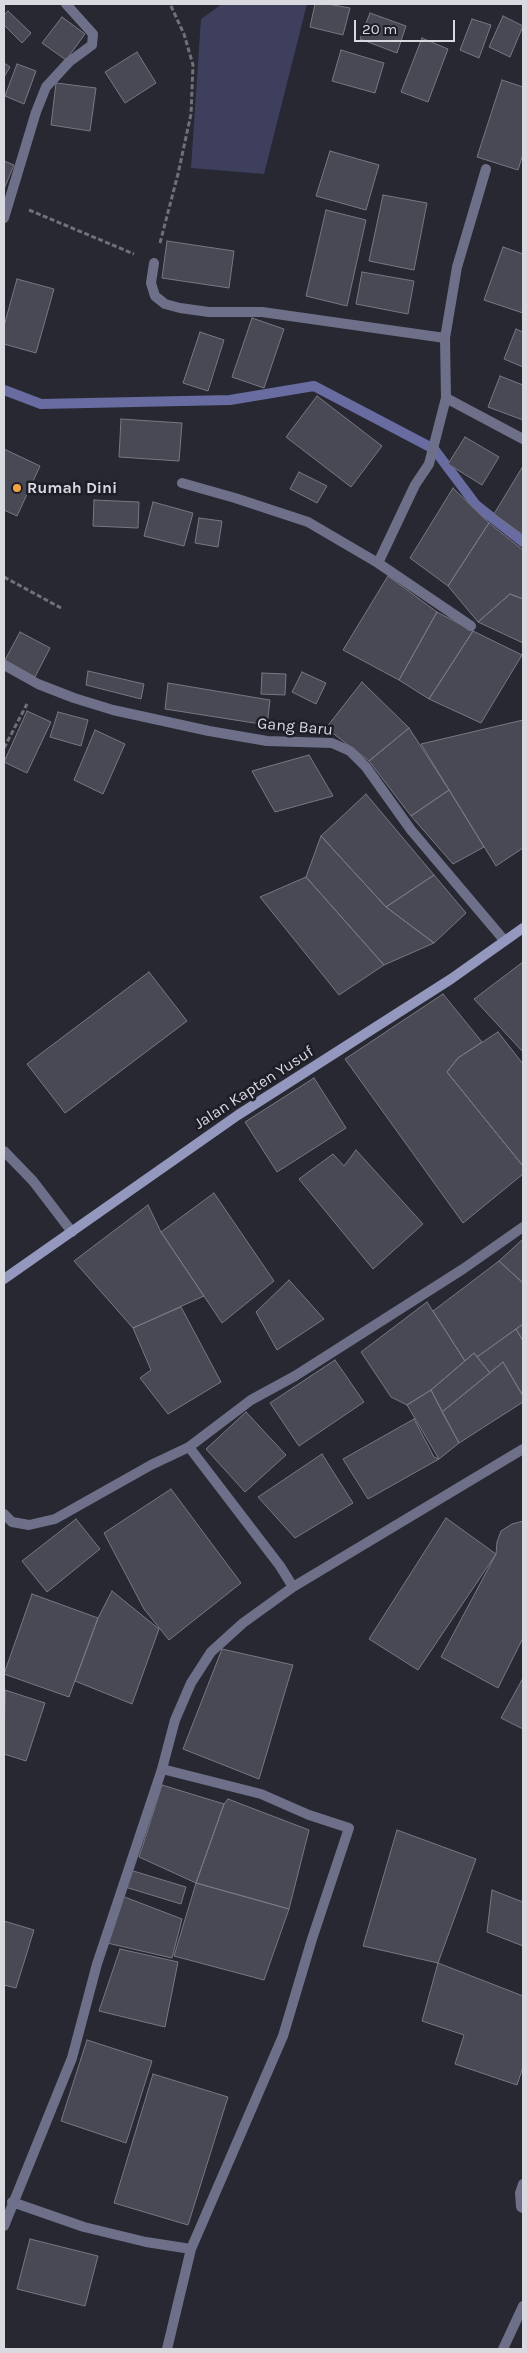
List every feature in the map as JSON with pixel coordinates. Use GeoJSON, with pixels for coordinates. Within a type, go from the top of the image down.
{"type":"FeatureCollection","features":[{"type":"Feature","properties":{"kind":"main road","name":"Jalan Kapten Yusuf"},"geometry":{"type":"LineString","coordinates":[[4,1279],[238,1115],[451,979],[523,928]]}},
{"type":"Feature","properties":{"kind":"street"},"geometry":{"type":"LineString","coordinates":[[4,218],[46,87],[69,62],[92,45],[93,34],[66,4]]}},
{"type":"Feature","properties":{"kind":"street"},"geometry":{"type":"LineString","coordinates":[[378,563],[414,485],[429,464],[446,398],[445,338],[457,267],[486,169]]}},
{"type":"Feature","properties":{"kind":"street"},"geometry":{"type":"LineString","coordinates":[[154,263],[151,283],[155,296],[165,304],[180,308],[209,312],[262,312],[445,338]]}},
{"type":"Feature","properties":{"kind":"street"},"geometry":{"type":"LineString","coordinates":[[446,398],[523,439]]}},
{"type":"Feature","properties":{"kind":"street"},"geometry":{"type":"LineString","coordinates":[[182,483],[308,522],[378,563],[471,626]]}},
{"type":"Feature","properties":{"kind":"street","name":"Gang Baru"},"geometry":{"type":"LineString","coordinates":[[4,665],[38,684],[113,710],[209,731],[267,741],[332,743],[350,751],[366,767],[412,830],[504,940]]}},
{"type":"Feature","properties":{"kind":"street"},"geometry":{"type":"LineString","coordinates":[[4,1151],[33,1181],[72,1232]]}},
{"type":"Feature","properties":{"kind":"street"},"geometry":{"type":"LineString","coordinates":[[4,1514],[12,1522],[29,1525],[55,1519],[151,1465],[189,1447],[251,1400],[295,1376],[463,1269],[523,1227]]}},
{"type":"Feature","properties":{"kind":"street"},"geometry":{"type":"LineString","coordinates":[[189,1447],[280,1566],[293,1587]]}},
{"type":"Feature","properties":{"kind":"street"},"geometry":{"type":"LineString","coordinates":[[4,2226],[12,2202],[72,2058],[100,1955],[162,1769],[175,1720],[191,1683],[211,1652],[243,1623],[293,1587],[523,1449]]}},
{"type":"Feature","properties":{"kind":"street"},"geometry":{"type":"LineString","coordinates":[[162,1769],[261,1794],[309,1815],[349,1828],[312,1939],[283,2036],[191,2249],[167,2349]]}},
{"type":"Feature","properties":{"kind":"street"},"geometry":{"type":"LineString","coordinates":[[523,2184],[520,2193],[521,2207],[523,2208]]}},
{"type":"Feature","properties":{"kind":"street"},"geometry":{"type":"LineString","coordinates":[[12,2202],[84,2228],[146,2242],[191,2249]]}},
{"type":"Feature","properties":{"kind":"street"},"geometry":{"type":"LineString","coordinates":[[503,2349],[523,2306]]}},
{"type":"Feature","properties":{"kind":"path"},"geometry":{"type":"LineString","coordinates":[[8,201],[154,263],[178,174],[190,114],[193,65],[184,34],[170,4]]}},
{"type":"Feature","properties":{"kind":"path"},"geometry":{"type":"LineString","coordinates":[[4,577],[61,608]]}},
{"type":"Feature","properties":{"kind":"path"},"geometry":{"type":"LineString","coordinates":[[4,748],[38,684]]}},
{"type":"Feature","properties":{"kind":"shaded area"},"geometry":{"type":"Polygon","coordinates":[[[222,4],[307,4],[264,174],[191,168],[201,19],[222,4]]]}},
{"type":"Feature","properties":{"kind":"building"},"geometry":{"type":"Polygon","coordinates":[[[315,4],[350,8],[343,35],[310,27],[315,4]]]}},
{"type":"Feature","properties":{"kind":"building"},"geometry":{"type":"Polygon","coordinates":[[[8,11],[31,33],[22,43],[4,25],[4,15],[8,11]]]}},
{"type":"Feature","properties":{"kind":"building"},"geometry":{"type":"Polygon","coordinates":[[[370,13],[406,26],[397,53],[360,39],[370,13]]]}},
{"type":"Feature","properties":{"kind":"building"},"geometry":{"type":"Polygon","coordinates":[[[503,16],[523,26],[510,57],[489,47],[503,16]]]}},
{"type":"Feature","properties":{"kind":"building"},"geometry":{"type":"Polygon","coordinates":[[[62,17],[85,34],[66,60],[42,43],[62,17]]]}},
{"type":"Feature","properties":{"kind":"building"},"geometry":{"type":"Polygon","coordinates":[[[472,19],[491,25],[479,58],[460,50],[472,19]]]}},
{"type":"Feature","properties":{"kind":"building"},"geometry":{"type":"Polygon","coordinates":[[[422,38],[448,49],[428,102],[401,92],[422,38]]]}},
{"type":"Feature","properties":{"kind":"building"},"geometry":{"type":"Polygon","coordinates":[[[341,50],[384,63],[375,93],[332,81],[341,50]]]}},
{"type":"Feature","properties":{"kind":"building"},"geometry":{"type":"Polygon","coordinates":[[[137,52],[156,83],[125,103],[105,72],[137,52]]]}},
{"type":"Feature","properties":{"kind":"building"},"geometry":{"type":"Polygon","coordinates":[[[4,63],[10,67],[4,77],[4,63]]]}},
{"type":"Feature","properties":{"kind":"building"},"geometry":{"type":"Polygon","coordinates":[[[17,64],[36,71],[24,104],[5,96],[17,64]]]}},
{"type":"Feature","properties":{"kind":"building"},"geometry":{"type":"Polygon","coordinates":[[[502,80],[523,87],[523,154],[518,170],[477,157],[502,80]]]}},
{"type":"Feature","properties":{"kind":"building"},"geometry":{"type":"Polygon","coordinates":[[[56,83],[96,88],[90,131],[51,125],[56,83]]]}},
{"type":"Feature","properties":{"kind":"building"},"geometry":{"type":"Polygon","coordinates":[[[330,151],[379,165],[366,210],[316,196],[330,151]]]}},
{"type":"Feature","properties":{"kind":"building"},"geometry":{"type":"Polygon","coordinates":[[[4,161],[14,165],[4,189],[4,161]]]}},
{"type":"Feature","properties":{"kind":"building"},"geometry":{"type":"Polygon","coordinates":[[[383,195],[427,203],[414,270],[369,261],[383,195]]]}},
{"type":"Feature","properties":{"kind":"building"},"geometry":{"type":"Polygon","coordinates":[[[326,210],[366,220],[347,306],[306,296],[326,210]]]}},
{"type":"Feature","properties":{"kind":"building"},"geometry":{"type":"Polygon","coordinates":[[[167,241],[234,251],[229,288],[162,278],[167,241]]]}},
{"type":"Feature","properties":{"kind":"building"},"geometry":{"type":"Polygon","coordinates":[[[503,247],[523,254],[523,313],[484,300],[503,247]]]}},
{"type":"Feature","properties":{"kind":"building"},"geometry":{"type":"Polygon","coordinates":[[[362,272],[414,281],[408,314],[356,304],[362,272]]]}},
{"type":"Feature","properties":{"kind":"building"},"geometry":{"type":"Polygon","coordinates":[[[17,279],[54,289],[36,353],[4,344],[4,326],[17,279]]]}},
{"type":"Feature","properties":{"kind":"building"},"geometry":{"type":"Polygon","coordinates":[[[252,318],[284,329],[264,388],[232,377],[252,318]]]}},
{"type":"Feature","properties":{"kind":"building"},"geometry":{"type":"Polygon","coordinates":[[[516,329],[523,332],[523,367],[504,359],[516,329]]]}},
{"type":"Feature","properties":{"kind":"building"},"geometry":{"type":"Polygon","coordinates":[[[200,332],[224,340],[208,391],[183,383],[200,332]]]}},
{"type":"Feature","properties":{"kind":"building"},"geometry":{"type":"Polygon","coordinates":[[[500,376],[523,385],[523,420],[488,407],[500,376]]]}},
{"type":"Feature","properties":{"kind":"building"},"geometry":{"type":"Polygon","coordinates":[[[317,396],[382,446],[351,487],[286,437],[317,396]]]}},
{"type":"Feature","properties":{"kind":"building"},"geometry":{"type":"Polygon","coordinates":[[[121,419],[182,423],[179,461],[119,457],[121,419]]]}},
{"type":"Feature","properties":{"kind":"building"},"geometry":{"type":"Polygon","coordinates":[[[465,437],[499,457],[482,485],[448,464],[465,437]]]}},
{"type":"Feature","properties":{"kind":"building","name":"Rumah Dini"},"geometry":{"type":"Polygon","coordinates":[[[4,449],[40,466],[17,516],[4,510],[4,449]]]}},
{"type":"Feature","properties":{"kind":"building"},"geometry":{"type":"Polygon","coordinates":[[[523,466],[523,535],[494,514],[523,466]]]}},
{"type":"Feature","properties":{"kind":"building"},"geometry":{"type":"Polygon","coordinates":[[[299,472],[327,486],[317,503],[290,489],[299,472]]]}},
{"type":"Feature","properties":{"kind":"building"},"geometry":{"type":"Polygon","coordinates":[[[453,488],[489,523],[448,586],[410,558],[453,488]]]}},
{"type":"Feature","properties":{"kind":"building"},"geometry":{"type":"Polygon","coordinates":[[[94,500],[139,502],[138,528],[93,526],[94,500]]]}},
{"type":"Feature","properties":{"kind":"building"},"geometry":{"type":"Polygon","coordinates":[[[153,502],[193,513],[184,546],[144,536],[153,502]]]}},
{"type":"Feature","properties":{"kind":"building"},"geometry":{"type":"Polygon","coordinates":[[[199,518],[222,521],[218,547],[195,543],[199,518]]]}},
{"type":"Feature","properties":{"kind":"building"},"geometry":{"type":"Polygon","coordinates":[[[489,523],[523,550],[523,599],[510,594],[478,622],[448,586],[489,523]]]}},
{"type":"Feature","properties":{"kind":"building"},"geometry":{"type":"Polygon","coordinates":[[[388,576],[437,612],[399,680],[343,650],[388,576]]]}},
{"type":"Feature","properties":{"kind":"building"},"geometry":{"type":"Polygon","coordinates":[[[510,594],[523,599],[523,643],[478,622],[510,594]]]}},
{"type":"Feature","properties":{"kind":"building"},"geometry":{"type":"Polygon","coordinates":[[[437,612],[473,631],[429,699],[399,680],[437,612]]]}},
{"type":"Feature","properties":{"kind":"building"},"geometry":{"type":"Polygon","coordinates":[[[473,631],[522,655],[481,723],[429,699],[473,631]]]}},
{"type":"Feature","properties":{"kind":"building"},"geometry":{"type":"Polygon","coordinates":[[[20,632],[50,648],[35,677],[5,660],[20,632]]]}},
{"type":"Feature","properties":{"kind":"building"},"geometry":{"type":"Polygon","coordinates":[[[88,671],[144,684],[141,699],[86,685],[88,671]]]}},
{"type":"Feature","properties":{"kind":"building"},"geometry":{"type":"Polygon","coordinates":[[[302,672],[326,683],[316,704],[292,692],[302,672]]]}},
{"type":"Feature","properties":{"kind":"building"},"geometry":{"type":"Polygon","coordinates":[[[262,673],[286,674],[285,695],[261,694],[262,673]]]}},
{"type":"Feature","properties":{"kind":"building"},"geometry":{"type":"Polygon","coordinates":[[[362,682],[409,728],[369,761],[326,728],[362,682]]]}},
{"type":"Feature","properties":{"kind":"building"},"geometry":{"type":"Polygon","coordinates":[[[168,683],[270,700],[267,725],[165,709],[168,683]]]}},
{"type":"Feature","properties":{"kind":"building"},"geometry":{"type":"Polygon","coordinates":[[[27,711],[51,722],[27,773],[4,762],[27,711]]]}},
{"type":"Feature","properties":{"kind":"building"},"geometry":{"type":"Polygon","coordinates":[[[58,712],[88,720],[81,746],[50,737],[58,712]]]}},
{"type":"Feature","properties":{"kind":"building"},"geometry":{"type":"Polygon","coordinates":[[[523,720],[523,848],[496,866],[421,744],[523,720]]]}},
{"type":"Feature","properties":{"kind":"building"},"geometry":{"type":"Polygon","coordinates":[[[409,728],[449,790],[411,816],[369,761],[409,728]]]}},
{"type":"Feature","properties":{"kind":"building"},"geometry":{"type":"Polygon","coordinates":[[[95,730],[125,744],[103,794],[74,780],[95,730]]]}},
{"type":"Feature","properties":{"kind":"building"},"geometry":{"type":"Polygon","coordinates":[[[309,755],[333,796],[275,812],[252,771],[309,755]]]}},
{"type":"Feature","properties":{"kind":"building"},"geometry":{"type":"Polygon","coordinates":[[[449,790],[484,847],[453,864],[411,816],[449,790]]]}},
{"type":"Feature","properties":{"kind":"building"},"geometry":{"type":"Polygon","coordinates":[[[366,794],[434,875],[386,907],[321,836],[366,794]]]}},
{"type":"Feature","properties":{"kind":"building"},"geometry":{"type":"Polygon","coordinates":[[[321,836],[386,907],[434,943],[384,965],[306,877],[321,836]]]}},
{"type":"Feature","properties":{"kind":"building"},"geometry":{"type":"Polygon","coordinates":[[[434,875],[466,913],[434,943],[386,907],[434,875]]]}},
{"type":"Feature","properties":{"kind":"building"},"geometry":{"type":"Polygon","coordinates":[[[306,877],[384,965],[339,995],[260,897],[306,877]]]}},
{"type":"Feature","properties":{"kind":"building"},"geometry":{"type":"Polygon","coordinates":[[[523,962],[523,1052],[474,999],[523,962]]]}},
{"type":"Feature","properties":{"kind":"building"},"geometry":{"type":"Polygon","coordinates":[[[149,972],[187,1021],[65,1113],[27,1064],[149,972]]]}},
{"type":"Feature","properties":{"kind":"building"},"geometry":{"type":"Polygon","coordinates":[[[443,994],[482,1042],[458,1058],[447,1072],[523,1166],[523,1174],[463,1223],[345,1059],[443,994]]]}},
{"type":"Feature","properties":{"kind":"building"},"geometry":{"type":"Polygon","coordinates":[[[498,1032],[523,1064],[523,1166],[447,1072],[458,1058],[498,1032]]]}},
{"type":"Feature","properties":{"kind":"building"},"geometry":{"type":"Polygon","coordinates":[[[314,1078],[346,1128],[277,1172],[245,1122],[314,1078]]]}},
{"type":"Feature","properties":{"kind":"building"},"geometry":{"type":"Polygon","coordinates":[[[356,1150],[423,1224],[373,1269],[299,1179],[333,1154],[344,1166],[356,1150]]]}},
{"type":"Feature","properties":{"kind":"building"},"geometry":{"type":"Polygon","coordinates":[[[214,1193],[274,1281],[222,1323],[161,1232],[214,1193]]]}},
{"type":"Feature","properties":{"kind":"building"},"geometry":{"type":"Polygon","coordinates":[[[148,1205],[161,1232],[204,1296],[133,1328],[74,1261],[148,1205]]]}},
{"type":"Feature","properties":{"kind":"building"},"geometry":{"type":"Polygon","coordinates":[[[523,1239],[523,1283],[499,1261],[523,1239]]]}},
{"type":"Feature","properties":{"kind":"building"},"geometry":{"type":"Polygon","coordinates":[[[499,1261],[523,1283],[523,1324],[477,1357],[474,1353],[465,1361],[433,1311],[499,1261]]]}},
{"type":"Feature","properties":{"kind":"building"},"geometry":{"type":"Polygon","coordinates":[[[289,1280],[324,1319],[277,1350],[256,1312],[289,1280]]]}},
{"type":"Feature","properties":{"kind":"building"},"geometry":{"type":"Polygon","coordinates":[[[427,1302],[465,1361],[431,1390],[407,1405],[391,1397],[361,1352],[427,1302]]]}},
{"type":"Feature","properties":{"kind":"building"},"geometry":{"type":"Polygon","coordinates":[[[181,1307],[221,1382],[168,1414],[140,1378],[151,1370],[133,1328],[181,1307]]]}},
{"type":"Feature","properties":{"kind":"building"},"geometry":{"type":"Polygon","coordinates":[[[523,1324],[523,1341],[516,1329],[523,1324]]]}},
{"type":"Feature","properties":{"kind":"building"},"geometry":{"type":"Polygon","coordinates":[[[516,1329],[523,1341],[523,1396],[503,1362],[490,1373],[477,1357],[516,1329]]]}},
{"type":"Feature","properties":{"kind":"building"},"geometry":{"type":"Polygon","coordinates":[[[474,1353],[490,1373],[442,1412],[431,1390],[474,1353]]]}},
{"type":"Feature","properties":{"kind":"building"},"geometry":{"type":"Polygon","coordinates":[[[335,1360],[364,1402],[299,1446],[270,1403],[335,1360]]]}},
{"type":"Feature","properties":{"kind":"building"},"geometry":{"type":"Polygon","coordinates":[[[503,1362],[523,1396],[523,1402],[459,1443],[442,1412],[503,1362]]]}},
{"type":"Feature","properties":{"kind":"building"},"geometry":{"type":"Polygon","coordinates":[[[431,1390],[459,1443],[439,1459],[407,1405],[431,1390]]]}},
{"type":"Feature","properties":{"kind":"building"},"geometry":{"type":"Polygon","coordinates":[[[246,1412],[286,1455],[245,1492],[206,1449],[246,1412]]]}},
{"type":"Feature","properties":{"kind":"building"},"geometry":{"type":"Polygon","coordinates":[[[414,1419],[434,1457],[439,1459],[368,1499],[343,1459],[414,1419]]]}},
{"type":"Feature","properties":{"kind":"building"},"geometry":{"type":"Polygon","coordinates":[[[322,1454],[353,1503],[295,1538],[258,1497],[322,1454]]]}},
{"type":"Feature","properties":{"kind":"building"},"geometry":{"type":"Polygon","coordinates":[[[171,1489],[241,1583],[169,1640],[144,1609],[104,1533],[171,1489]]]}},
{"type":"Feature","properties":{"kind":"building"},"geometry":{"type":"Polygon","coordinates":[[[446,1518],[496,1554],[418,1670],[369,1639],[446,1518]]]}},
{"type":"Feature","properties":{"kind":"building"},"geometry":{"type":"Polygon","coordinates":[[[76,1519],[100,1549],[47,1592],[22,1561],[76,1519]]]}},
{"type":"Feature","properties":{"kind":"building"},"geometry":{"type":"Polygon","coordinates":[[[523,1521],[523,1638],[498,1688],[441,1657],[496,1554],[497,1542],[501,1531],[512,1524],[523,1521]]]}},
{"type":"Feature","properties":{"kind":"building"},"geometry":{"type":"Polygon","coordinates":[[[112,1591],[159,1629],[132,1704],[75,1681],[98,1618],[112,1591]]]}},
{"type":"Feature","properties":{"kind":"building"},"geometry":{"type":"Polygon","coordinates":[[[32,1594],[98,1618],[69,1697],[4,1674],[32,1594]]]}},
{"type":"Feature","properties":{"kind":"building"},"geometry":{"type":"Polygon","coordinates":[[[222,1649],[293,1665],[259,1779],[183,1749],[222,1649]]]}},
{"type":"Feature","properties":{"kind":"building"},"geometry":{"type":"Polygon","coordinates":[[[523,1678],[523,1729],[501,1718],[523,1678]]]}},
{"type":"Feature","properties":{"kind":"building"},"geometry":{"type":"Polygon","coordinates":[[[5,1690],[45,1703],[26,1761],[4,1754],[5,1690]]]}},
{"type":"Feature","properties":{"kind":"building"},"geometry":{"type":"Polygon","coordinates":[[[162,1785],[224,1804],[196,1883],[139,1857],[162,1785]]]}},
{"type":"Feature","properties":{"kind":"building"},"geometry":{"type":"Polygon","coordinates":[[[228,1799],[309,1830],[289,1909],[196,1883],[224,1804],[228,1799]]]}},
{"type":"Feature","properties":{"kind":"building"},"geometry":{"type":"Polygon","coordinates":[[[397,1830],[476,1859],[438,1963],[363,1946],[397,1830]]]}},
{"type":"Feature","properties":{"kind":"building"},"geometry":{"type":"Polygon","coordinates":[[[130,1870],[186,1887],[181,1904],[125,1887],[130,1870]]]}},
{"type":"Feature","properties":{"kind":"building"},"geometry":{"type":"Polygon","coordinates":[[[196,1883],[289,1909],[264,1980],[174,1956],[196,1883]]]}},
{"type":"Feature","properties":{"kind":"building"},"geometry":{"type":"Polygon","coordinates":[[[492,1890],[523,1902],[523,1946],[487,1932],[492,1890]]]}},
{"type":"Feature","properties":{"kind":"building"},"geometry":{"type":"Polygon","coordinates":[[[122,1896],[182,1919],[172,1958],[107,1943],[122,1896]]]}},
{"type":"Feature","properties":{"kind":"building"},"geometry":{"type":"Polygon","coordinates":[[[4,1921],[34,1930],[16,1988],[4,1985],[4,1921]]]}},
{"type":"Feature","properties":{"kind":"building"},"geometry":{"type":"Polygon","coordinates":[[[120,1949],[178,1962],[165,2027],[99,2011],[120,1949]]]}},
{"type":"Feature","properties":{"kind":"building"},"geometry":{"type":"Polygon","coordinates":[[[438,1963],[523,1996],[523,2067],[517,2085],[455,2064],[464,2035],[422,2021],[438,1963]]]}},
{"type":"Feature","properties":{"kind":"building"},"geometry":{"type":"Polygon","coordinates":[[[87,2040],[152,2061],[126,2143],[61,2121],[87,2040]]]}},
{"type":"Feature","properties":{"kind":"building"},"geometry":{"type":"Polygon","coordinates":[[[153,2074],[228,2097],[188,2225],[114,2203],[153,2074]]]}},
{"type":"Feature","properties":{"kind":"building"},"geometry":{"type":"Polygon","coordinates":[[[30,2239],[98,2256],[85,2306],[17,2289],[30,2239]]]}},
{"type":"Feature","properties":{"kind":"waterway"},"geometry":{"type":"LineString","coordinates":[[4,390],[41,404],[230,400],[314,386],[434,449],[476,505],[523,542]]}},
{"type":"Feature","properties":{"kind":"place","name":"Rumah Dini"},"geometry":{"type":"Point","coordinates":[17,488]}}]}
